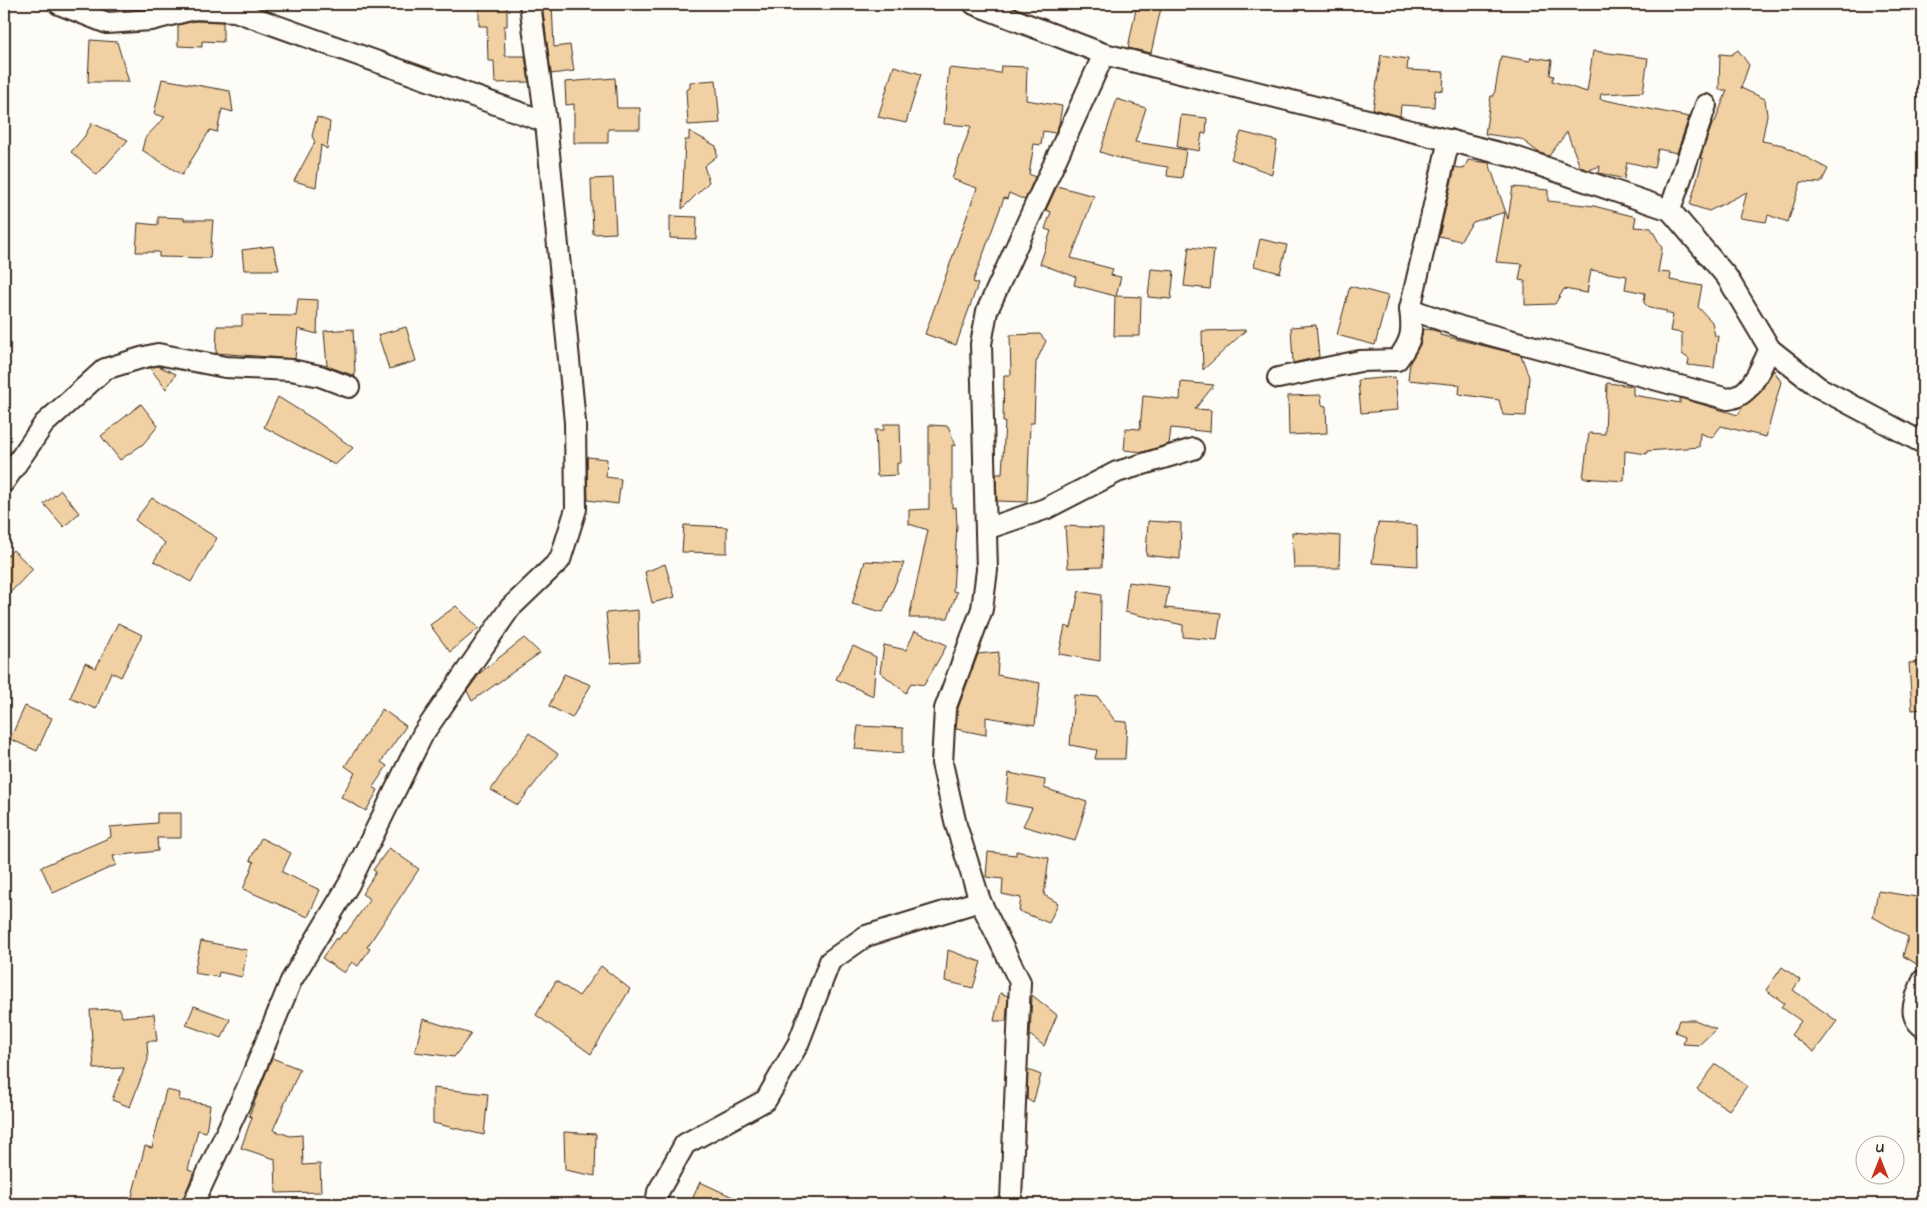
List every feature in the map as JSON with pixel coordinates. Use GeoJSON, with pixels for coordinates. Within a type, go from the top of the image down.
{"type":"FeatureCollection","features":[{"type":"Feature","properties":{"kind":"street"},"geometry":{"type":"LineString","coordinates":[[59,4],[107,23],[151,20],[194,9],[235,11],[546,122]]}},
{"type":"Feature","properties":{"kind":"street"},"geometry":{"type":"LineString","coordinates":[[194,1204],[248,1086],[291,980],[349,884],[423,734],[510,608],[560,560],[576,510],[575,422],[546,122],[530,4]]}},
{"type":"Feature","properties":{"kind":"street"},"geometry":{"type":"LineString","coordinates":[[974,4],[1104,54],[1515,157],[1670,210],[1727,277],[1770,349],[1818,387],[1923,443]]}},
{"type":"Feature","properties":{"kind":"street"},"geometry":{"type":"LineString","coordinates":[[1011,1200],[1020,982],[980,901],[956,825],[942,763],[945,709],[982,609],[987,570],[981,344],[987,311],[1104,54]]}},
{"type":"Feature","properties":{"kind":"street"},"geometry":{"type":"LineString","coordinates":[[1670,210],[1706,106]]}},
{"type":"Feature","properties":{"kind":"street"},"geometry":{"type":"LineString","coordinates":[[1278,378],[1360,361],[1397,360],[1409,344],[1412,324],[1410,309],[1449,140]]}},
{"type":"Feature","properties":{"kind":"street"},"geometry":{"type":"LineString","coordinates":[[1410,309],[1461,327],[1728,399],[1738,398],[1746,392],[1770,349]]}},
{"type":"Feature","properties":{"kind":"street"},"geometry":{"type":"LineString","coordinates":[[4,482],[44,424],[105,369],[141,358],[158,354],[225,367],[291,370],[320,376],[349,387]]}},
{"type":"Feature","properties":{"kind":"street"},"geometry":{"type":"LineString","coordinates":[[986,528],[1045,510],[1117,472],[1194,450]]}},
{"type":"Feature","properties":{"kind":"street"},"geometry":{"type":"LineString","coordinates":[[656,1204],[658,1192],[686,1144],[766,1100],[798,1044],[830,961],[866,936],[980,901]]}},
{"type":"Feature","properties":{"kind":"street"},"geometry":{"type":"LineString","coordinates":[[1923,980],[1912,1007],[1915,1018],[1923,1027]]}},
{"type":"Feature","properties":{"kind":"building"},"geometry":{"type":"Polygon","coordinates":[[[479,4],[507,4],[507,26],[504,26],[505,56],[525,56],[529,82],[495,83],[494,61],[488,61],[487,26],[479,26],[479,4]]]}},
{"type":"Feature","properties":{"kind":"building"},"geometry":{"type":"Polygon","coordinates":[[[542,4],[552,4],[554,47],[570,45],[574,71],[551,74],[542,4]]]}},
{"type":"Feature","properties":{"kind":"building"},"geometry":{"type":"Polygon","coordinates":[[[1137,4],[1161,8],[1151,53],[1128,48],[1137,4]]]}},
{"type":"Feature","properties":{"kind":"building"},"geometry":{"type":"Polygon","coordinates":[[[195,21],[223,22],[223,42],[202,41],[202,47],[178,46],[178,25],[195,21]]]}},
{"type":"Feature","properties":{"kind":"building"},"geometry":{"type":"Polygon","coordinates":[[[90,40],[117,42],[129,82],[88,82],[90,40]]]}},
{"type":"Feature","properties":{"kind":"building"},"geometry":{"type":"Polygon","coordinates":[[[1738,50],[1749,65],[1741,88],[1765,99],[1767,115],[1762,141],[1783,145],[1828,169],[1821,183],[1801,182],[1788,222],[1768,215],[1766,222],[1740,218],[1747,192],[1709,211],[1690,205],[1703,158],[1700,158],[1727,90],[1719,90],[1720,54],[1731,55],[1738,50]]]}},
{"type":"Feature","properties":{"kind":"building"},"geometry":{"type":"Polygon","coordinates":[[[1593,51],[1648,58],[1643,92],[1601,94],[1600,99],[1689,117],[1677,153],[1658,149],[1654,168],[1627,162],[1624,179],[1599,173],[1600,166],[1589,170],[1580,167],[1567,132],[1549,156],[1538,152],[1521,139],[1485,134],[1491,96],[1494,96],[1501,56],[1530,61],[1531,57],[1552,60],[1550,75],[1554,76],[1552,81],[1587,92],[1593,51]]]}},
{"type":"Feature","properties":{"kind":"building"},"geometry":{"type":"Polygon","coordinates":[[[1381,55],[1408,59],[1407,70],[1444,72],[1443,91],[1435,90],[1434,107],[1401,105],[1400,116],[1373,109],[1381,55]]]}},
{"type":"Feature","properties":{"kind":"building"},"geometry":{"type":"Polygon","coordinates":[[[894,66],[921,74],[906,123],[878,117],[894,66]]]}},
{"type":"Feature","properties":{"kind":"building"},"geometry":{"type":"Polygon","coordinates":[[[1001,66],[1027,67],[1026,100],[1062,106],[1059,124],[1055,133],[1043,131],[1041,145],[1034,144],[1029,174],[1035,177],[1025,200],[1009,193],[1007,199],[1004,198],[973,282],[978,284],[956,345],[925,334],[977,188],[952,179],[971,126],[944,124],[949,68],[1000,73],[1001,66]]]}},
{"type":"Feature","properties":{"kind":"building"},"geometry":{"type":"Polygon","coordinates":[[[615,78],[617,108],[640,108],[640,129],[608,129],[608,143],[574,143],[574,104],[566,105],[565,82],[615,78]]]}},
{"type":"Feature","properties":{"kind":"building"},"geometry":{"type":"Polygon","coordinates":[[[162,79],[230,91],[233,112],[222,109],[217,132],[210,130],[182,175],[142,150],[145,138],[165,117],[154,114],[162,79]]]}},
{"type":"Feature","properties":{"kind":"building"},"geometry":{"type":"Polygon","coordinates":[[[716,80],[720,123],[688,125],[686,90],[690,88],[690,82],[716,80]]]}},
{"type":"Feature","properties":{"kind":"building"},"geometry":{"type":"Polygon","coordinates":[[[1117,99],[1146,108],[1135,142],[1186,150],[1182,178],[1167,176],[1168,167],[1125,160],[1100,152],[1117,99]]]}},
{"type":"Feature","properties":{"kind":"building"},"geometry":{"type":"Polygon","coordinates":[[[1181,115],[1207,118],[1206,134],[1202,133],[1199,151],[1177,147],[1181,115]]]}},
{"type":"Feature","properties":{"kind":"building"},"geometry":{"type":"Polygon","coordinates":[[[317,117],[330,122],[327,149],[321,145],[316,187],[294,181],[315,142],[312,136],[317,117]]]}},
{"type":"Feature","properties":{"kind":"building"},"geometry":{"type":"Polygon","coordinates":[[[92,123],[128,140],[97,175],[71,152],[84,137],[92,123]]]}},
{"type":"Feature","properties":{"kind":"building"},"geometry":{"type":"Polygon","coordinates":[[[689,131],[716,146],[717,156],[704,166],[709,182],[682,209],[685,140],[689,140],[689,131]]]}},
{"type":"Feature","properties":{"kind":"building"},"geometry":{"type":"Polygon","coordinates":[[[1241,132],[1277,141],[1272,174],[1231,159],[1241,132]]]}},
{"type":"Feature","properties":{"kind":"building"},"geometry":{"type":"Polygon","coordinates":[[[1468,160],[1489,163],[1508,219],[1513,187],[1548,190],[1548,201],[1594,206],[1636,217],[1634,227],[1651,228],[1662,248],[1658,272],[1671,273],[1670,280],[1702,286],[1698,307],[1712,322],[1715,336],[1718,336],[1714,368],[1688,365],[1689,359],[1682,354],[1682,333],[1670,331],[1673,315],[1666,313],[1667,311],[1649,308],[1644,303],[1645,293],[1625,289],[1627,276],[1591,270],[1587,293],[1564,289],[1555,304],[1525,305],[1525,281],[1519,280],[1522,264],[1496,262],[1505,212],[1473,222],[1460,241],[1439,236],[1455,167],[1464,169],[1468,160]]]}},
{"type":"Feature","properties":{"kind":"building"},"geometry":{"type":"Polygon","coordinates":[[[613,178],[616,233],[593,234],[591,179],[613,178]]]}},
{"type":"Feature","properties":{"kind":"building"},"geometry":{"type":"Polygon","coordinates":[[[1057,186],[1094,196],[1071,258],[1113,269],[1111,275],[1121,277],[1116,296],[1141,297],[1140,336],[1114,336],[1115,296],[1074,285],[1076,277],[1040,264],[1051,231],[1045,229],[1051,212],[1046,210],[1057,186]]]}},
{"type":"Feature","properties":{"kind":"building"},"geometry":{"type":"Polygon","coordinates":[[[670,216],[697,217],[696,239],[670,238],[670,216]]]}},
{"type":"Feature","properties":{"kind":"building"},"geometry":{"type":"Polygon","coordinates":[[[158,217],[184,218],[184,220],[213,220],[210,258],[159,257],[159,252],[136,252],[138,223],[158,225],[158,217]]]}},
{"type":"Feature","properties":{"kind":"building"},"geometry":{"type":"Polygon","coordinates":[[[1260,239],[1287,245],[1280,273],[1254,266],[1260,239]]]}},
{"type":"Feature","properties":{"kind":"building"},"geometry":{"type":"Polygon","coordinates":[[[273,246],[279,270],[244,270],[242,250],[273,246]]]}},
{"type":"Feature","properties":{"kind":"building"},"geometry":{"type":"Polygon","coordinates":[[[1189,247],[1214,250],[1210,289],[1184,286],[1189,247]]]}},
{"type":"Feature","properties":{"kind":"building"},"geometry":{"type":"Polygon","coordinates":[[[1151,269],[1174,271],[1171,299],[1148,297],[1151,269]]]}},
{"type":"Feature","properties":{"kind":"building"},"geometry":{"type":"Polygon","coordinates":[[[1350,286],[1388,296],[1375,345],[1337,335],[1350,286]]]}},
{"type":"Feature","properties":{"kind":"building"},"geometry":{"type":"Polygon","coordinates":[[[298,299],[318,300],[317,334],[298,329],[295,359],[216,353],[217,326],[242,326],[242,315],[296,316],[298,299]]]}},
{"type":"Feature","properties":{"kind":"building"},"geometry":{"type":"Polygon","coordinates":[[[1316,325],[1319,357],[1293,363],[1291,327],[1316,325]]]}},
{"type":"Feature","properties":{"kind":"building"},"geometry":{"type":"Polygon","coordinates":[[[406,327],[416,361],[389,369],[378,335],[406,327]]]}},
{"type":"Feature","properties":{"kind":"building"},"geometry":{"type":"Polygon","coordinates":[[[353,329],[355,376],[327,366],[324,331],[353,329]]]}},
{"type":"Feature","properties":{"kind":"building"},"geometry":{"type":"Polygon","coordinates":[[[1423,329],[1433,330],[1440,332],[1440,335],[1521,355],[1529,377],[1526,416],[1503,415],[1499,400],[1459,394],[1460,385],[1408,380],[1410,362],[1420,345],[1423,329]]]}},
{"type":"Feature","properties":{"kind":"building"},"geometry":{"type":"Polygon","coordinates":[[[1246,330],[1203,370],[1202,331],[1246,330]]]}},
{"type":"Feature","properties":{"kind":"building"},"geometry":{"type":"Polygon","coordinates":[[[1040,334],[1046,341],[1036,362],[1034,423],[1030,423],[1027,502],[997,501],[996,474],[1002,474],[1005,422],[1003,422],[1004,375],[1011,375],[1010,335],[1040,334]]]}},
{"type":"Feature","properties":{"kind":"building"},"geometry":{"type":"Polygon","coordinates":[[[158,366],[176,374],[166,389],[150,368],[158,366]]]}},
{"type":"Feature","properties":{"kind":"building"},"geometry":{"type":"Polygon","coordinates":[[[1774,370],[1781,382],[1766,437],[1721,426],[1712,438],[1700,433],[1699,447],[1647,451],[1647,454],[1625,451],[1624,481],[1583,478],[1589,433],[1605,434],[1607,383],[1633,386],[1633,395],[1680,403],[1680,398],[1738,415],[1743,406],[1759,394],[1774,370]]]}},
{"type":"Feature","properties":{"kind":"building"},"geometry":{"type":"Polygon","coordinates":[[[1395,377],[1398,410],[1361,413],[1358,380],[1395,377]]]}},
{"type":"Feature","properties":{"kind":"building"},"geometry":{"type":"Polygon","coordinates":[[[1181,382],[1214,385],[1195,409],[1211,410],[1210,432],[1171,428],[1169,444],[1143,452],[1124,450],[1126,428],[1140,429],[1143,396],[1180,400],[1181,382]]]}},
{"type":"Feature","properties":{"kind":"building"},"geometry":{"type":"Polygon","coordinates":[[[1321,395],[1322,405],[1326,406],[1327,433],[1289,435],[1288,396],[1321,395]]]}},
{"type":"Feature","properties":{"kind":"building"},"geometry":{"type":"Polygon","coordinates":[[[278,397],[315,420],[353,448],[335,465],[264,427],[278,397]]]}},
{"type":"Feature","properties":{"kind":"building"},"geometry":{"type":"Polygon","coordinates":[[[141,404],[158,426],[143,444],[120,460],[101,436],[141,404]]]}},
{"type":"Feature","properties":{"kind":"building"},"geometry":{"type":"Polygon","coordinates":[[[884,424],[900,424],[901,463],[897,463],[897,475],[877,476],[875,430],[884,430],[884,424]]]}},
{"type":"Feature","properties":{"kind":"building"},"geometry":{"type":"Polygon","coordinates":[[[929,425],[948,426],[956,446],[952,445],[952,508],[956,507],[957,525],[953,591],[957,592],[948,618],[909,618],[928,530],[909,524],[909,510],[929,509],[929,425]]]}},
{"type":"Feature","properties":{"kind":"building"},"geometry":{"type":"Polygon","coordinates":[[[587,457],[607,459],[606,477],[621,479],[618,504],[588,500],[587,457]]]}},
{"type":"Feature","properties":{"kind":"building"},"geometry":{"type":"Polygon","coordinates":[[[61,490],[79,513],[64,527],[44,504],[61,490]]]}},
{"type":"Feature","properties":{"kind":"building"},"geometry":{"type":"Polygon","coordinates":[[[152,498],[217,538],[191,582],[154,561],[165,543],[135,520],[152,498]]]}},
{"type":"Feature","properties":{"kind":"building"},"geometry":{"type":"Polygon","coordinates":[[[1148,521],[1181,523],[1180,559],[1146,555],[1148,521]]]}},
{"type":"Feature","properties":{"kind":"building"},"geometry":{"type":"Polygon","coordinates":[[[1378,523],[1417,525],[1418,566],[1372,563],[1378,523]]]}},
{"type":"Feature","properties":{"kind":"building"},"geometry":{"type":"Polygon","coordinates":[[[684,525],[727,527],[727,553],[682,552],[684,525]]]}},
{"type":"Feature","properties":{"kind":"building"},"geometry":{"type":"Polygon","coordinates":[[[1065,526],[1103,528],[1102,567],[1068,568],[1065,526]]]}},
{"type":"Feature","properties":{"kind":"building"},"geometry":{"type":"Polygon","coordinates":[[[1292,532],[1340,536],[1339,568],[1294,568],[1292,532]]]}},
{"type":"Feature","properties":{"kind":"building"},"geometry":{"type":"Polygon","coordinates":[[[13,550],[33,569],[4,599],[4,559],[13,550]]]}},
{"type":"Feature","properties":{"kind":"building"},"geometry":{"type":"Polygon","coordinates":[[[865,561],[904,563],[883,612],[852,604],[865,561]]]}},
{"type":"Feature","properties":{"kind":"building"},"geometry":{"type":"Polygon","coordinates":[[[665,564],[675,597],[652,603],[645,572],[665,564]]]}},
{"type":"Feature","properties":{"kind":"building"},"geometry":{"type":"Polygon","coordinates":[[[1128,582],[1169,587],[1165,608],[1221,613],[1217,640],[1183,637],[1183,625],[1125,612],[1128,582]]]}},
{"type":"Feature","properties":{"kind":"building"},"geometry":{"type":"Polygon","coordinates":[[[1079,591],[1101,595],[1100,661],[1059,654],[1065,626],[1071,628],[1079,591]]]}},
{"type":"Feature","properties":{"kind":"building"},"geometry":{"type":"Polygon","coordinates":[[[456,606],[479,628],[450,652],[430,625],[456,606]]]}},
{"type":"Feature","properties":{"kind":"building"},"geometry":{"type":"Polygon","coordinates":[[[638,610],[639,661],[611,663],[606,613],[638,610]]]}},
{"type":"Feature","properties":{"kind":"building"},"geometry":{"type":"Polygon","coordinates":[[[118,623],[142,635],[121,677],[111,672],[96,709],[70,698],[85,663],[96,668],[118,623]]]}},
{"type":"Feature","properties":{"kind":"building"},"geometry":{"type":"Polygon","coordinates":[[[915,631],[947,645],[924,685],[911,683],[906,693],[880,672],[884,645],[906,650],[915,631]]]}},
{"type":"Feature","properties":{"kind":"building"},"geometry":{"type":"Polygon","coordinates":[[[524,638],[540,653],[472,701],[467,691],[481,672],[524,638]]]}},
{"type":"Feature","properties":{"kind":"building"},"geometry":{"type":"Polygon","coordinates":[[[853,646],[876,657],[873,696],[836,679],[853,646]]]}},
{"type":"Feature","properties":{"kind":"building"},"geometry":{"type":"Polygon","coordinates":[[[999,652],[997,675],[1040,683],[1035,725],[986,717],[986,735],[956,729],[958,708],[978,654],[999,652]]]}},
{"type":"Feature","properties":{"kind":"building"},"geometry":{"type":"Polygon","coordinates":[[[1923,662],[1923,709],[1912,710],[1909,663],[1923,662]]]}},
{"type":"Feature","properties":{"kind":"building"},"geometry":{"type":"Polygon","coordinates":[[[564,674],[591,685],[572,718],[549,706],[564,674]]]}},
{"type":"Feature","properties":{"kind":"building"},"geometry":{"type":"Polygon","coordinates":[[[1074,695],[1098,697],[1115,721],[1127,722],[1125,759],[1095,759],[1097,750],[1070,745],[1074,695]]]}},
{"type":"Feature","properties":{"kind":"building"},"geometry":{"type":"Polygon","coordinates":[[[25,706],[52,718],[37,751],[10,739],[25,706]]]}},
{"type":"Feature","properties":{"kind":"building"},"geometry":{"type":"Polygon","coordinates":[[[382,709],[406,726],[381,762],[387,766],[373,787],[378,790],[366,811],[341,797],[355,773],[345,766],[382,709]]]}},
{"type":"Feature","properties":{"kind":"building"},"geometry":{"type":"Polygon","coordinates":[[[858,726],[903,728],[903,753],[855,749],[858,726]]]}},
{"type":"Feature","properties":{"kind":"building"},"geometry":{"type":"Polygon","coordinates":[[[529,733],[558,754],[518,805],[491,790],[529,733]]]}},
{"type":"Feature","properties":{"kind":"building"},"geometry":{"type":"Polygon","coordinates":[[[1009,773],[1045,780],[1044,788],[1087,802],[1075,841],[1023,826],[1032,808],[1006,803],[1009,773]]]}},
{"type":"Feature","properties":{"kind":"building"},"geometry":{"type":"Polygon","coordinates":[[[157,813],[181,813],[181,838],[157,838],[158,851],[113,856],[116,865],[53,893],[41,867],[111,837],[110,827],[157,823],[157,813]]]}},
{"type":"Feature","properties":{"kind":"building"},"geometry":{"type":"Polygon","coordinates":[[[261,838],[291,853],[282,872],[320,890],[308,917],[243,889],[254,862],[250,860],[261,838]]]}},
{"type":"Feature","properties":{"kind":"building"},"geometry":{"type":"Polygon","coordinates":[[[389,848],[419,869],[367,947],[370,949],[358,966],[352,962],[344,973],[322,958],[336,938],[338,940],[343,933],[346,933],[370,899],[362,894],[376,872],[373,870],[389,848]]]}},
{"type":"Feature","properties":{"kind":"building"},"geometry":{"type":"Polygon","coordinates":[[[1016,851],[1049,858],[1044,895],[1058,903],[1049,923],[1019,911],[1021,898],[1002,894],[1003,879],[986,877],[988,852],[1016,855],[1016,851]]]}},
{"type":"Feature","properties":{"kind":"building"},"geometry":{"type":"Polygon","coordinates":[[[1878,891],[1923,898],[1923,953],[1920,966],[1903,956],[1908,937],[1873,917],[1878,891]]]}},
{"type":"Feature","properties":{"kind":"building"},"geometry":{"type":"Polygon","coordinates":[[[201,941],[247,950],[242,977],[219,972],[218,977],[194,973],[201,941]]]}},
{"type":"Feature","properties":{"kind":"building"},"geometry":{"type":"Polygon","coordinates":[[[948,950],[981,962],[973,988],[945,981],[948,950]]]}},
{"type":"Feature","properties":{"kind":"building"},"geometry":{"type":"Polygon","coordinates":[[[601,966],[630,989],[591,1054],[536,1015],[556,981],[579,996],[601,966]]]}},
{"type":"Feature","properties":{"kind":"building"},"geometry":{"type":"Polygon","coordinates":[[[1782,967],[1800,980],[1793,990],[1837,1021],[1814,1052],[1791,1035],[1801,1021],[1781,1007],[1784,1003],[1766,990],[1782,967]]]}},
{"type":"Feature","properties":{"kind":"building"},"geometry":{"type":"Polygon","coordinates":[[[1000,993],[1008,996],[1006,1021],[994,1021],[1000,993]]]}},
{"type":"Feature","properties":{"kind":"building"},"geometry":{"type":"Polygon","coordinates":[[[1032,995],[1057,1015],[1044,1046],[1030,1035],[1032,995]]]}},
{"type":"Feature","properties":{"kind":"building"},"geometry":{"type":"Polygon","coordinates":[[[194,1006],[230,1019],[222,1038],[186,1025],[194,1006]]]}},
{"type":"Feature","properties":{"kind":"building"},"geometry":{"type":"Polygon","coordinates":[[[120,1009],[122,1017],[154,1014],[157,1041],[147,1041],[148,1060],[130,1107],[112,1100],[124,1068],[94,1069],[90,1010],[120,1009]]]}},
{"type":"Feature","properties":{"kind":"building"},"geometry":{"type":"Polygon","coordinates":[[[423,1019],[471,1034],[454,1057],[415,1052],[423,1019]]]}},
{"type":"Feature","properties":{"kind":"building"},"geometry":{"type":"Polygon","coordinates":[[[1679,1020],[1695,1020],[1716,1029],[1699,1045],[1683,1044],[1685,1036],[1675,1032],[1679,1020]]]}},
{"type":"Feature","properties":{"kind":"building"},"geometry":{"type":"Polygon","coordinates":[[[272,1058],[300,1069],[273,1130],[290,1136],[302,1135],[303,1165],[320,1164],[321,1192],[276,1193],[275,1159],[241,1148],[252,1117],[249,1116],[272,1058]]]}},
{"type":"Feature","properties":{"kind":"building"},"geometry":{"type":"Polygon","coordinates":[[[1716,1064],[1747,1086],[1729,1110],[1697,1089],[1716,1064]]]}},
{"type":"Feature","properties":{"kind":"building"},"geometry":{"type":"Polygon","coordinates":[[[1028,1070],[1041,1075],[1033,1103],[1027,1099],[1028,1070]]]}},
{"type":"Feature","properties":{"kind":"building"},"geometry":{"type":"Polygon","coordinates":[[[433,1088],[488,1094],[484,1135],[433,1123],[433,1088]]]}},
{"type":"Feature","properties":{"kind":"building"},"geometry":{"type":"Polygon","coordinates":[[[166,1090],[180,1093],[179,1100],[210,1105],[206,1132],[198,1130],[188,1170],[194,1172],[181,1204],[130,1204],[145,1146],[152,1148],[166,1090]]]}},
{"type":"Feature","properties":{"kind":"building"},"geometry":{"type":"Polygon","coordinates":[[[564,1132],[596,1134],[595,1176],[565,1170],[564,1132]]]}},
{"type":"Feature","properties":{"kind":"building"},"geometry":{"type":"Polygon","coordinates":[[[700,1182],[748,1204],[690,1204],[700,1182]]]}}]}
